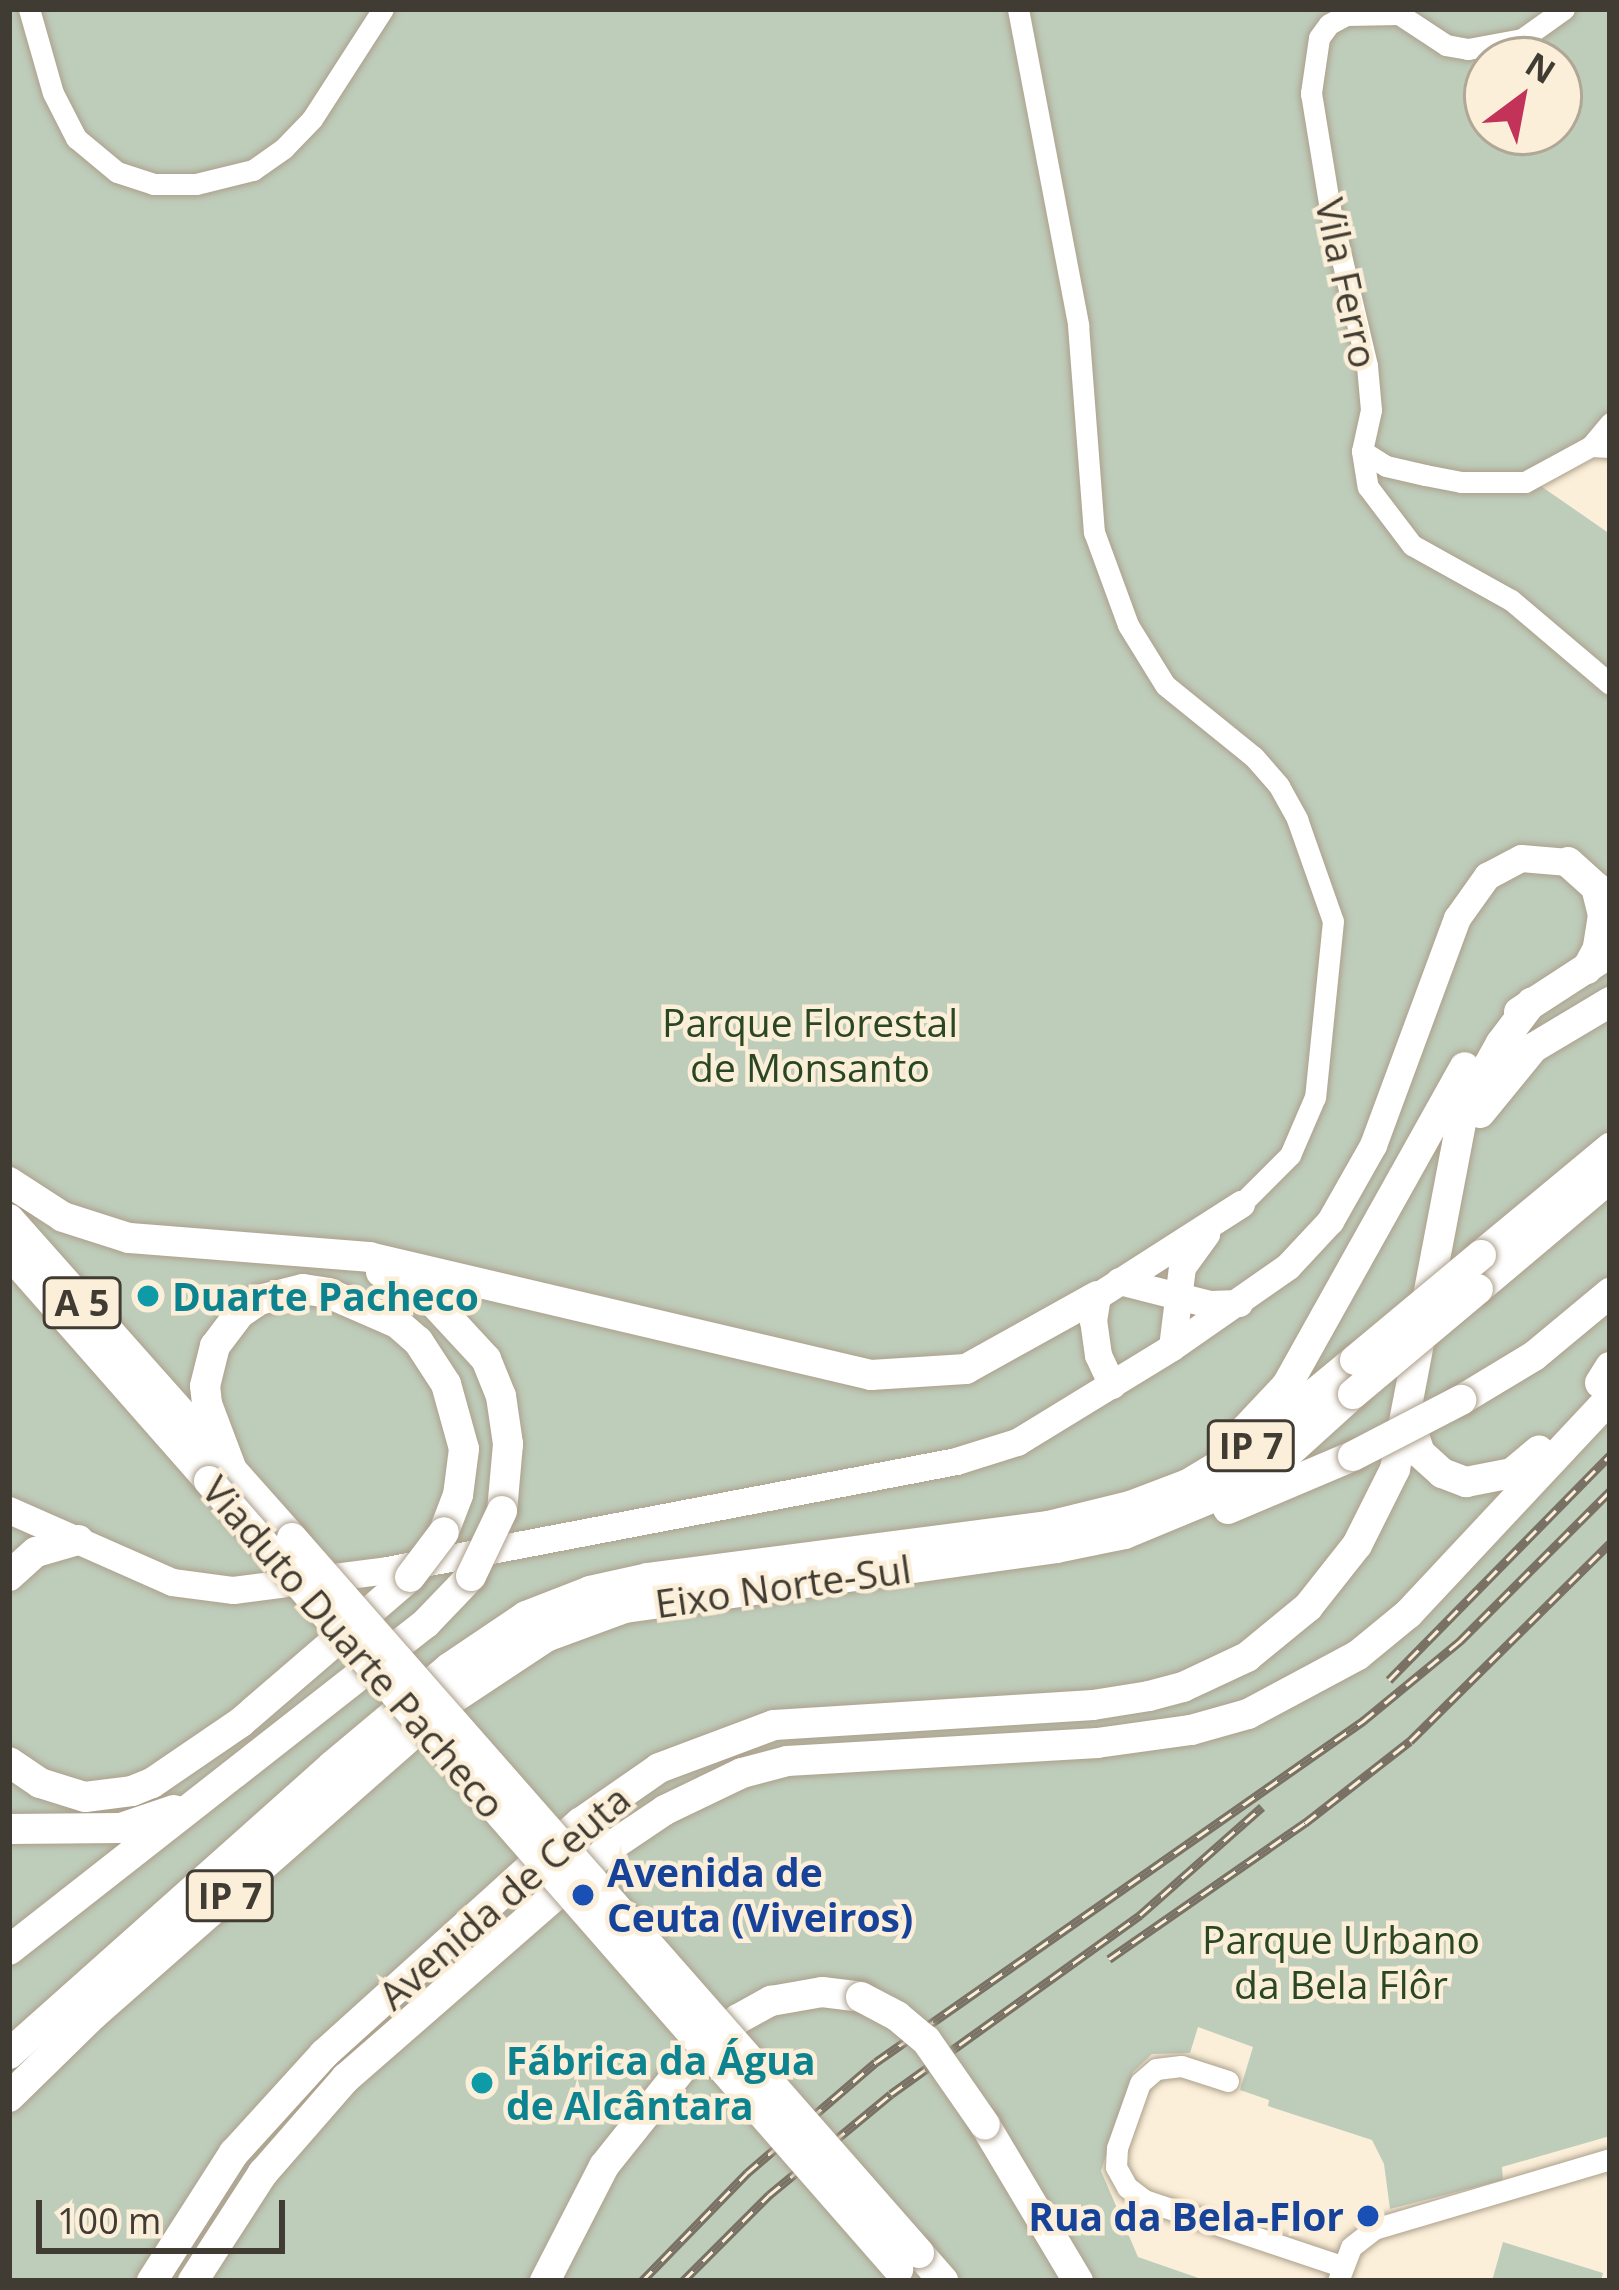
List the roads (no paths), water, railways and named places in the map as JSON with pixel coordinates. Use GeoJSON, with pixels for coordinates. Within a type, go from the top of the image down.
{"type":"FeatureCollection","features":[{"type":"Feature","properties":{"kind":"highway"},"geometry":{"type":"LineString","coordinates":[[1568,862],[1610,874]]}},
{"type":"Feature","properties":{"kind":"highway"},"geometry":{"type":"LineString","coordinates":[[1138,1516],[1235,1439],[1286,1385],[1468,1062],[1486,1039],[1532,1002],[1599,961],[1603,915],[1596,887],[1568,862]]}},
{"type":"Feature","properties":{"kind":"highway","name":"Avenida de Ceuta"},"geometry":{"type":"LineString","coordinates":[[160,2279],[191,2215],[257,2124],[324,2054],[580,1823],[659,1768],[734,1736],[823,1718],[1094,1705],[1183,1687],[1247,1657],[1279,1635],[1344,1566],[1386,1489],[1406,1408],[1453,1150],[1476,1083],[1532,1002]]}},
{"type":"Feature","properties":{"kind":"highway"},"geometry":{"type":"LineString","coordinates":[[1453,1150],[1533,1048],[1610,1002]]}},
{"type":"Feature","properties":{"kind":"highway","name":"Eixo Norte-Sul"},"geometry":{"type":"LineString","coordinates":[[9,2054],[349,1752],[449,1668],[526,1616],[590,1591],[648,1578],[1138,1516],[1226,1462],[1610,1148]]}},
{"type":"Feature","properties":{"kind":"highway","name":"Eixo Norte-Sul"},"geometry":{"type":"LineString","coordinates":[[9,2097],[94,2014],[462,1692],[545,1636],[625,1608],[1056,1549],[1138,1516],[1229,1491],[1288,1453],[1610,1178]]}},
{"type":"Feature","properties":{"kind":"highway"},"geometry":{"type":"LineString","coordinates":[[9,1182],[64,1217],[129,1238],[369,1256],[871,1375],[966,1369],[1108,1289]]}},
{"type":"Feature","properties":{"kind":"highway","name":"Viaduto Duarte Pacheco"},"geometry":{"type":"LineString","coordinates":[[9,1219],[908,2268],[943,2281]]}},
{"type":"Feature","properties":{"kind":"highway"},"geometry":{"type":"LineString","coordinates":[[9,1950],[426,1623],[471,1576],[502,1510],[508,1444],[501,1396],[471,1338],[396,1277],[283,1248]]}},
{"type":"Feature","properties":{"kind":"highway","name":"A 5"},"geometry":{"type":"LineString","coordinates":[[9,1253],[95,1351]]}},
{"type":"Feature","properties":{"kind":"highway"},"geometry":{"type":"LineString","coordinates":[[9,1267],[95,1351]]}},
{"type":"Feature","properties":{"kind":"highway"},"geometry":{"type":"LineString","coordinates":[[9,1762],[40,1784],[85,1797],[120,1794],[152,1783],[239,1724],[410,1577],[444,1532],[458,1495],[464,1450],[446,1384],[418,1340],[397,1323],[328,1293],[302,1288],[259,1300],[215,1346],[205,1386],[230,1480]]}},
{"type":"Feature","properties":{"kind":"highway"},"geometry":{"type":"LineString","coordinates":[[1138,1516],[1230,1509],[1353,1456],[1534,1356],[1610,1293]]}},
{"type":"Feature","properties":{"kind":"highway","name":"Viaduto Duarte Pacheco"},"geometry":{"type":"LineString","coordinates":[[95,1351],[230,1480]]}},
{"type":"Feature","properties":{"kind":"highway"},"geometry":{"type":"LineString","coordinates":[[1406,1408],[1413,1442],[1430,1464],[1452,1478],[1480,1483],[1522,1466],[1608,1380]]}},
{"type":"Feature","properties":{"kind":"highway"},"geometry":{"type":"LineString","coordinates":[[1460,1560],[1608,1380]]}},
{"type":"Feature","properties":{"kind":"highway"},"geometry":{"type":"LineString","coordinates":[[1460,1560],[1610,1419]]}},
{"type":"Feature","properties":{"kind":"highway"},"geometry":{"type":"LineString","coordinates":[[9,1576],[36,1552],[79,1540]]}},
{"type":"Feature","properties":{"kind":"highway","name":"Avenida de Ceuta"},"geometry":{"type":"LineString","coordinates":[[193,2281],[263,2173],[346,2078],[613,1845],[665,1810],[742,1774],[828,1756],[1097,1743],[1191,1730],[1248,1714],[1305,1688],[1358,1655],[1460,1560]]}},
{"type":"Feature","properties":{"kind":"highway"},"geometry":{"type":"LineString","coordinates":[[1094,1705],[1097,1743]]}},
{"type":"Feature","properties":{"kind":"highway"},"geometry":{"type":"LineString","coordinates":[[823,1718],[828,1756]]}},
{"type":"Feature","properties":{"kind":"highway"},"geometry":{"type":"LineString","coordinates":[[9,1829],[121,1828],[160,1817],[215,1790]]}},
{"type":"Feature","properties":{"kind":"highway"},"geometry":{"type":"LineString","coordinates":[[545,2281],[604,2166],[687,2062],[737,2019],[771,2001],[822,1992],[861,1997],[897,2016],[926,2040],[985,2125],[1078,2281]]}},
{"type":"Feature","properties":{"kind":"main road"},"geometry":{"type":"LineString","coordinates":[[9,1510],[172,1582],[233,1590],[387,1570],[956,1462],[1017,1442],[1172,1347],[1288,1266],[1330,1221],[1373,1145],[1457,918],[1486,876],[1521,858],[1568,862]]}},
{"type":"Feature","properties":{"kind":"main road"},"geometry":{"type":"LineString","coordinates":[[1112,1384],[1098,1355],[1093,1321],[1108,1289],[1240,1204]]}},
{"type":"Feature","properties":{"kind":"main road"},"geometry":{"type":"LineString","coordinates":[[1172,1347],[1177,1294],[1191,1250],[1240,1204]]}},
{"type":"Feature","properties":{"kind":"main road"},"geometry":{"type":"LineString","coordinates":[[1108,1289],[1177,1294],[1210,1304],[1239,1303]]}},
{"type":"Feature","properties":{"kind":"street"},"geometry":{"type":"LineString","coordinates":[[29,9],[52,93],[76,138],[117,172],[153,184],[196,184],[253,170],[284,148],[312,119],[383,9]]}},
{"type":"Feature","properties":{"kind":"street"},"geometry":{"type":"LineString","coordinates":[[1018,9],[1078,325],[1094,532],[1128,625],[1165,685],[1254,758],[1279,787],[1297,819],[1333,921],[1315,1097],[1290,1155],[1240,1204]]}},
{"type":"Feature","properties":{"kind":"street","name":"Vila Ferro"},"geometry":{"type":"LineString","coordinates":[[1564,9],[1522,39],[1468,49],[1446,45],[1399,14],[1346,15],[1322,32],[1311,93],[1330,208],[1367,366],[1371,410],[1362,451],[1368,487],[1412,545],[1511,600],[1610,684]]}},
{"type":"Feature","properties":{"kind":"street"},"geometry":{"type":"LineString","coordinates":[[1362,451],[1386,466],[1425,476],[1461,482],[1525,482],[1600,447],[1610,423]]}},
{"type":"Feature","properties":{"kind":"street"},"geometry":{"type":"LineString","coordinates":[[1228,2081],[1181,2066],[1156,2069],[1140,2083],[1117,2148],[1116,2167],[1127,2187],[1144,2200],[1339,2273],[1351,2247],[1386,2224],[1610,2159]]}},
{"type":"Feature","properties":{"kind":"railway"},"geometry":{"type":"LineString","coordinates":[[1389,1680],[1610,1455]]}},
{"type":"Feature","properties":{"kind":"railway"},"geometry":{"type":"LineString","coordinates":[[642,2281],[747,2173],[876,2062],[1363,1721],[1460,1641],[1610,1491]]}},
{"type":"Feature","properties":{"kind":"railway"},"geometry":{"type":"LineString","coordinates":[[1109,1959],[1305,1823],[1410,1741],[1610,1543]]}},
{"type":"Feature","properties":{"kind":"railway"},"geometry":{"type":"LineString","coordinates":[[683,2281],[769,2195],[891,2094],[1140,1915],[1262,1807]]}},
{"type":"Feature","properties":{"kind":"place","name":"Duarte Pacheco"},"geometry":{"type":"Point","coordinates":[148,1296]}},
{"type":"Feature","properties":{"kind":"place","name":"Avenida de Ceuta (Viveiros)"},"geometry":{"type":"Point","coordinates":[583,1895]}},
{"type":"Feature","properties":{"kind":"place","name":"Fábrica da Água de Alcântara"},"geometry":{"type":"Point","coordinates":[482,2083]}},
{"type":"Feature","properties":{"kind":"place","name":"Rua da Bela-Flor"},"geometry":{"type":"Point","coordinates":[1368,2216]}},
{"type":"Feature","properties":{"kind":"park label","name":"Parque Florestal de Monsanto"},"geometry":{"type":"Point","coordinates":[810,1046]}},
{"type":"Feature","properties":{"kind":"park label","name":"Parque Urbano da Bela Flôr"},"geometry":{"type":"Point","coordinates":[1341,1962]}}]}
